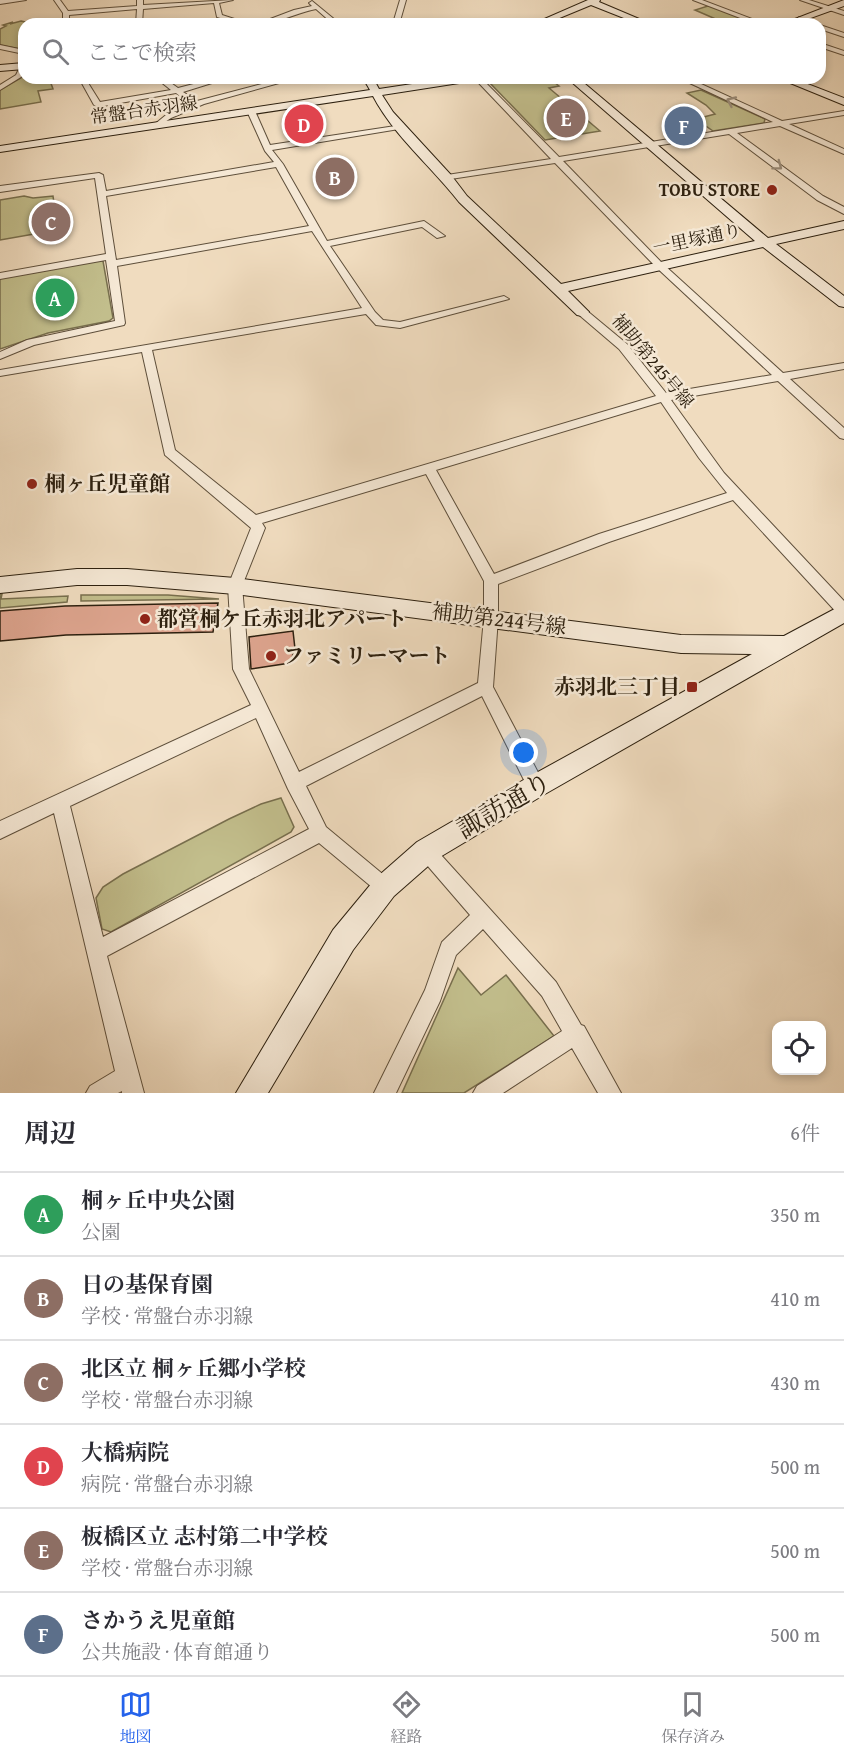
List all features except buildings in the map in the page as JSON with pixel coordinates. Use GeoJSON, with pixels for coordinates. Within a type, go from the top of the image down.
{"type":"FeatureCollection","features":[{"type":"Feature","properties":{"kind":"street"},"geometry":{"type":"LineString","coordinates":[[0,2],[24,0]]}},
{"type":"Feature","properties":{"kind":"street"},"geometry":{"type":"LineString","coordinates":[[57,0],[66,13],[66,18]]}},
{"type":"Feature","properties":{"kind":"street"},"geometry":{"type":"LineString","coordinates":[[66,13],[141,4],[230,0]]}},
{"type":"Feature","properties":{"kind":"street"},"geometry":{"type":"LineString","coordinates":[[308,0],[330,18]]}},
{"type":"Feature","properties":{"kind":"street"},"geometry":{"type":"LineString","coordinates":[[396,18],[402,0]]}},
{"type":"Feature","properties":{"kind":"street"},"geometry":{"type":"LineString","coordinates":[[701,0],[747,18]]}},
{"type":"Feature","properties":{"kind":"street"},"geometry":{"type":"LineString","coordinates":[[803,0],[844,14]]}},
{"type":"Feature","properties":{"kind":"street"},"geometry":{"type":"LineString","coordinates":[[216,1],[219,16],[226,18]]}},
{"type":"Feature","properties":{"kind":"street"},"geometry":{"type":"LineString","coordinates":[[552,18],[594,1],[633,18]]}},
{"type":"Feature","properties":{"kind":"street"},"geometry":{"type":"LineString","coordinates":[[802,18],[844,3]]}},
{"type":"Feature","properties":{"kind":"street"},"geometry":{"type":"LineString","coordinates":[[277,18],[318,7]]}},
{"type":"Feature","properties":{"kind":"street"},"geometry":{"type":"LineString","coordinates":[[826,29],[844,35]]}},
{"type":"Feature","properties":{"kind":"street"},"geometry":{"type":"LineString","coordinates":[[0,47],[18,51]]}},
{"type":"Feature","properties":{"kind":"street"},"geometry":{"type":"LineString","coordinates":[[826,47],[844,53]]}},
{"type":"Feature","properties":{"kind":"street"},"geometry":{"type":"LineString","coordinates":[[0,68],[18,66]]}},
{"type":"Feature","properties":{"kind":"street"},"geometry":{"type":"LineString","coordinates":[[0,88],[18,77]]}},
{"type":"Feature","properties":{"kind":"street"},"geometry":{"type":"LineString","coordinates":[[86,84],[99,105],[203,84]]}},
{"type":"Feature","properties":{"kind":"street"},"geometry":{"type":"LineString","coordinates":[[167,84],[197,105]]}},
{"type":"Feature","properties":{"kind":"street"},"geometry":{"type":"LineString","coordinates":[[159,124],[169,114],[272,84]]}},
{"type":"Feature","properties":{"kind":"street","name":"補助第245号線"},"geometry":{"type":"LineString","coordinates":[[372,84],[388,114],[447,178],[463,199],[582,312],[599,324],[664,397],[719,475],[844,612]]}},
{"type":"Feature","properties":{"kind":"street","name":"常盤台赤羽線"},"geometry":{"type":"LineString","coordinates":[[0,149],[428,84]]}},
{"type":"Feature","properties":{"kind":"street"},"geometry":{"type":"LineString","coordinates":[[483,84],[660,266],[844,435]]}},
{"type":"Feature","properties":{"kind":"street"},"geometry":{"type":"LineString","coordinates":[[579,84],[765,242],[844,303]]}},
{"type":"Feature","properties":{"kind":"street"},"geometry":{"type":"LineString","coordinates":[[695,84],[844,152]]}},
{"type":"Feature","properties":{"kind":"street"},"geometry":{"type":"LineString","coordinates":[[798,84],[844,102]]}},
{"type":"Feature","properties":{"kind":"street"},"geometry":{"type":"LineString","coordinates":[[251,111],[268,148],[314,228],[380,323],[400,325],[504,299]]}},
{"type":"Feature","properties":{"kind":"street"},"geometry":{"type":"LineString","coordinates":[[447,178],[844,113]]}},
{"type":"Feature","properties":{"kind":"street"},"geometry":{"type":"LineString","coordinates":[[268,148],[399,127]]}},
{"type":"Feature","properties":{"kind":"street"},"geometry":{"type":"LineString","coordinates":[[731,132],[820,198],[844,211]]}},
{"type":"Feature","properties":{"kind":"street"},"geometry":{"type":"LineString","coordinates":[[102,194],[279,164]]}},
{"type":"Feature","properties":{"kind":"street"},"geometry":{"type":"LineString","coordinates":[[0,189],[99,176],[120,323],[31,342],[0,356]]}},
{"type":"Feature","properties":{"kind":"street"},"geometry":{"type":"LineString","coordinates":[[325,244],[424,224],[440,236]]}},
{"type":"Feature","properties":{"kind":"street","name":"一里塚通り"},"geometry":{"type":"LineString","coordinates":[[558,289],[844,225]]}},
{"type":"Feature","properties":{"kind":"street"},"geometry":{"type":"LineString","coordinates":[[0,276],[314,228]]}},
{"type":"Feature","properties":{"kind":"street"},"geometry":{"type":"LineString","coordinates":[[0,373],[369,310]]}},
{"type":"Feature","properties":{"kind":"street"},"geometry":{"type":"LineString","coordinates":[[146,348],[169,452],[255,521],[258,528],[235,586],[241,669],[320,833],[385,887]]}},
{"type":"Feature","properties":{"kind":"street"},"geometry":{"type":"LineString","coordinates":[[255,521],[664,397],[844,366]]}},
{"type":"Feature","properties":{"kind":"street"},"geometry":{"type":"LineString","coordinates":[[429,468],[491,580],[491,618],[485,687],[536,786]]}},
{"type":"Feature","properties":{"kind":"street"},"geometry":{"type":"LineString","coordinates":[[491,580],[604,538],[736,494]]}},
{"type":"Feature","properties":{"kind":"street","name":"補助第244号線"},"geometry":{"type":"LineString","coordinates":[[0,585],[127,576],[235,586],[681,644],[784,645]]}},
{"type":"Feature","properties":{"kind":"street","name":"諏訪通り"},"geometry":{"type":"LineString","coordinates":[[251,1093],[343,940],[385,887],[426,851],[536,786],[844,612]]}},
{"type":"Feature","properties":{"kind":"street"},"geometry":{"type":"LineString","coordinates":[[294,783],[485,687]]}},
{"type":"Feature","properties":{"kind":"street"},"geometry":{"type":"LineString","coordinates":[[0,831],[259,709]]}},
{"type":"Feature","properties":{"kind":"street"},"geometry":{"type":"LineString","coordinates":[[60,802],[130,1084],[97,1093]]}},
{"type":"Feature","properties":{"kind":"street"},"geometry":{"type":"LineString","coordinates":[[98,950],[320,833]]}},
{"type":"Feature","properties":{"kind":"street"},"geometry":{"type":"LineString","coordinates":[[426,851],[549,989],[577,1033],[610,1093]]}},
{"type":"Feature","properties":{"kind":"street"},"geometry":{"type":"LineString","coordinates":[[385,1093],[433,994],[449,949],[483,915]]}},
{"type":"Feature","properties":{"kind":"street"},"geometry":{"type":"LineString","coordinates":[[484,1093],[577,1033]]}},
{"type":"Feature","properties":{"kind":"shaded area"},"geometry":{"type":"Polygon","coordinates":[[[711,5],[746,18],[713,18],[695,10],[711,5]]]}},
{"type":"Feature","properties":{"kind":"shaded area"},"geometry":{"type":"Polygon","coordinates":[[[13,22],[10,24],[18,22],[18,49],[0,45],[0,29],[6,26],[3,25],[13,22]]]}},
{"type":"Feature","properties":{"kind":"shaded area"},"geometry":{"type":"Polygon","coordinates":[[[18,80],[18,84],[51,84],[53,89],[38,91],[41,102],[0,109],[0,90],[18,80]]]}},
{"type":"Feature","properties":{"kind":"shaded area"},"geometry":{"type":"Polygon","coordinates":[[[491,84],[556,84],[559,86],[549,88],[600,131],[545,140],[491,84]]]}},
{"type":"Feature","properties":{"kind":"shaded area"},"geometry":{"type":"Polygon","coordinates":[[[701,90],[765,119],[764,123],[713,131],[696,119],[715,114],[706,105],[687,93],[701,90]]]}},
{"type":"Feature","properties":{"kind":"shaded area"},"geometry":{"type":"Polygon","coordinates":[[[24,196],[33,198],[53,196],[57,224],[51,231],[0,240],[0,200],[24,196]]]}},
{"type":"Feature","properties":{"kind":"shaded area"},"geometry":{"type":"Polygon","coordinates":[[[98,260],[103,261],[113,318],[109,321],[48,333],[0,349],[0,278],[98,260]]]}},
{"type":"Feature","properties":{"kind":"shaded area"},"geometry":{"type":"Polygon","coordinates":[[[0,594],[2,594],[1,599],[68,596],[67,602],[0,608],[0,594]]]}},
{"type":"Feature","properties":{"kind":"shaded area"},"geometry":{"type":"Polygon","coordinates":[[[81,595],[168,595],[219,599],[81,601],[81,595]]]}},
{"type":"Feature","properties":{"kind":"shaded area"},"geometry":{"type":"Polygon","coordinates":[[[281,798],[294,827],[291,832],[111,932],[102,929],[96,898],[103,887],[123,874],[229,819],[261,804],[281,798]]]}},
{"type":"Feature","properties":{"kind":"shaded area"},"geometry":{"type":"Polygon","coordinates":[[[458,968],[481,995],[506,975],[554,1036],[464,1093],[402,1093],[458,968]]]}},
{"type":"Feature","properties":{"kind":"place","name":"板橋区立 志村第二中学校"},"geometry":{"type":"Point","coordinates":[566,118]}},
{"type":"Feature","properties":{"kind":"place","name":"大橋病院"},"geometry":{"type":"Point","coordinates":[304,124]}},
{"type":"Feature","properties":{"kind":"place","name":"さかうえ児童館"},"geometry":{"type":"Point","coordinates":[684,126]}},
{"type":"Feature","properties":{"kind":"place","name":"日の基保育園"},"geometry":{"type":"Point","coordinates":[335,177]}},
{"type":"Feature","properties":{"kind":"place","name":"TOBU STORE"},"geometry":{"type":"Point","coordinates":[772,190]}},
{"type":"Feature","properties":{"kind":"place","name":"北区立 桐ヶ丘郷小学校"},"geometry":{"type":"Point","coordinates":[51,222]}},
{"type":"Feature","properties":{"kind":"place","name":"桐ヶ丘中央公園"},"geometry":{"type":"Point","coordinates":[55,298]}},
{"type":"Feature","properties":{"kind":"place","name":"桐ヶ丘児童館"},"geometry":{"type":"Point","coordinates":[32,484]}},
{"type":"Feature","properties":{"kind":"place","name":"都営桐ケ丘赤羽北アパート"},"geometry":{"type":"Point","coordinates":[145,619]}},
{"type":"Feature","properties":{"kind":"place","name":"ファミリーマート"},"geometry":{"type":"Point","coordinates":[271,656]}},
{"type":"Feature","properties":{"kind":"place","name":"赤羽北三丁目"},"geometry":{"type":"Point","coordinates":[692,687]}}]}
